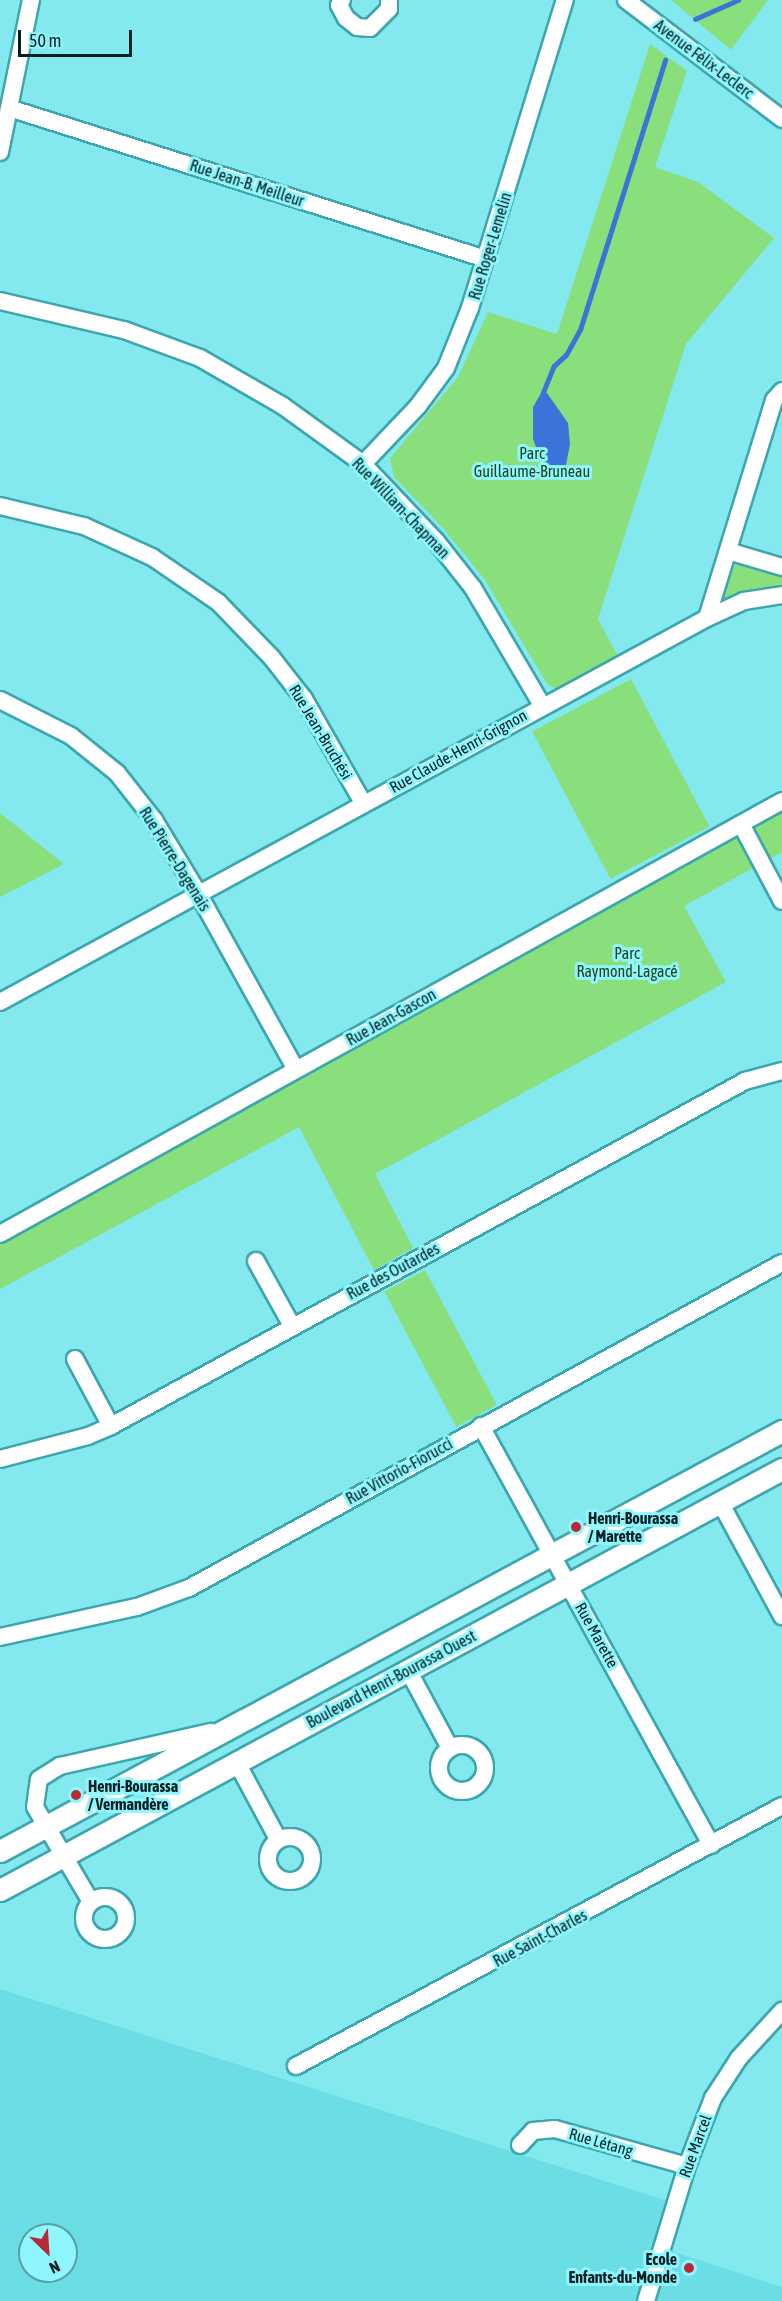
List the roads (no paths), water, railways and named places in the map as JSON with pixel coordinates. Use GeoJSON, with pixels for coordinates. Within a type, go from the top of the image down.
{"type":"FeatureCollection","features":[{"type":"Feature","properties":{"kind":"main road","name":"Boulevard Henri-Bourassa Ouest"},"geometry":{"type":"LineString","coordinates":[[0,1851],[782,1431]]}},
{"type":"Feature","properties":{"kind":"main road","name":"Boulevard Henri-Bourassa Ouest"},"geometry":{"type":"LineString","coordinates":[[0,1890],[782,1469]]}},
{"type":"Feature","properties":{"kind":"street"},"geometry":{"type":"LineString","coordinates":[[0,152],[31,0]]}},
{"type":"Feature","properties":{"kind":"street"},"geometry":{"type":"LineString","coordinates":[[342,0],[339,5],[346,18],[357,27],[370,28],[389,9],[390,0]]}},
{"type":"Feature","properties":{"kind":"street","name":"Rue Roger-Lemelin"},"geometry":{"type":"LineString","coordinates":[[363,464],[418,406],[446,368],[486,259],[565,0]]}},
{"type":"Feature","properties":{"kind":"street","name":"Avenue Félix-Leclerc"},"geometry":{"type":"LineString","coordinates":[[626,0],[782,118]]}},
{"type":"Feature","properties":{"kind":"street","name":"Rue Jean-B. Meilleur"},"geometry":{"type":"LineString","coordinates":[[9,108],[486,259]]}},
{"type":"Feature","properties":{"kind":"street","name":"Rue William-Chapman"},"geometry":{"type":"LineString","coordinates":[[0,301],[124,330],[200,358],[283,406],[363,464],[436,541],[473,588],[542,705]]}},
{"type":"Feature","properties":{"kind":"street"},"geometry":{"type":"LineString","coordinates":[[707,618],[774,400],[782,391]]}},
{"type":"Feature","properties":{"kind":"street","name":"Rue Jean-Bruchési"},"geometry":{"type":"LineString","coordinates":[[0,506],[84,526],[152,557],[218,602],[272,657],[304,699],[363,803]]}},
{"type":"Feature","properties":{"kind":"street"},"geometry":{"type":"LineString","coordinates":[[728,551],[782,567]]}},
{"type":"Feature","properties":{"kind":"street","name":"Rue Claude-Henri-Grignon"},"geometry":{"type":"LineString","coordinates":[[0,1002],[542,705],[707,618],[744,601],[782,595]]}},
{"type":"Feature","properties":{"kind":"street","name":"Rue Pierre-Dagenais"},"geometry":{"type":"LineString","coordinates":[[0,700],[71,736],[117,773],[154,820],[198,893],[296,1070]]}},
{"type":"Feature","properties":{"kind":"street","name":"Rue Jean-Gascon"},"geometry":{"type":"LineString","coordinates":[[0,1234],[782,801]]}},
{"type":"Feature","properties":{"kind":"street"},"geometry":{"type":"LineString","coordinates":[[741,824],[782,901]]}},
{"type":"Feature","properties":{"kind":"street","name":"Rue des Outardes"},"geometry":{"type":"LineString","coordinates":[[0,1459],[88,1436],[111,1426],[745,1081],[782,1071]]}},
{"type":"Feature","properties":{"kind":"street"},"geometry":{"type":"LineString","coordinates":[[256,1261],[292,1326]]}},
{"type":"Feature","properties":{"kind":"street","name":"Rue Vittorio-Fiorucci"},"geometry":{"type":"LineString","coordinates":[[0,1637],[136,1607],[180,1592],[782,1263]]}},
{"type":"Feature","properties":{"kind":"street"},"geometry":{"type":"LineString","coordinates":[[75,1359],[111,1426]]}},
{"type":"Feature","properties":{"kind":"street","name":"Rue Marette"},"geometry":{"type":"LineString","coordinates":[[481,1426],[554,1554],[711,1845]]}},
{"type":"Feature","properties":{"kind":"street"},"geometry":{"type":"LineString","coordinates":[[720,1502],[782,1616]]}},
{"type":"Feature","properties":{"kind":"street"},"geometry":{"type":"LineString","coordinates":[[408,1670],[450,1748]]}},
{"type":"Feature","properties":{"kind":"street","name":"Boulevard Henri-Bourassa Ouest"},"geometry":{"type":"LineString","coordinates":[[45,1826],[34,1808],[34,1795],[39,1779],[51,1769],[228,1729]]}},
{"type":"Feature","properties":{"kind":"street"},"geometry":{"type":"LineString","coordinates":[[236,1761],[278,1839]]}},
{"type":"Feature","properties":{"kind":"street","name":"Rue Saint-Charles"},"geometry":{"type":"LineString","coordinates":[[296,2066],[782,1806]]}},
{"type":"Feature","properties":{"kind":"street"},"geometry":{"type":"LineString","coordinates":[[45,1826],[91,1902]]}},
{"type":"Feature","properties":{"kind":"street","name":"Rue Marcel"},"geometry":{"type":"LineString","coordinates":[[646,2301],[687,2166],[713,2098],[739,2058],[782,2011]]}},
{"type":"Feature","properties":{"kind":"street","name":"Rue Létang"},"geometry":{"type":"LineString","coordinates":[[520,2145],[533,2131],[555,2129],[687,2166]]}},
{"type":"Feature","properties":{"kind":"water"},"geometry":{"type":"Polygon","coordinates":[[[547,393],[568,423],[570,444],[565,470],[560,475],[554,475],[539,456],[533,439],[533,407],[540,395],[547,393]]]}},
{"type":"Feature","properties":{"kind":"waterway"},"geometry":{"type":"LineString","coordinates":[[695,19],[738,0]]}},
{"type":"Feature","properties":{"kind":"waterway"},"geometry":{"type":"LineString","coordinates":[[542,395],[554,366],[566,355],[580,330],[665,60]]}},
{"type":"Feature","properties":{"kind":"place","name":"Henri-Bourassa / Marette"},"geometry":{"type":"Point","coordinates":[576,1527]}},
{"type":"Feature","properties":{"kind":"place","name":"Henri-Bourassa / Vermandère"},"geometry":{"type":"Point","coordinates":[76,1795]}},
{"type":"Feature","properties":{"kind":"place","name":"Ecole Enfants-du-Monde"},"geometry":{"type":"Point","coordinates":[689,2268]}},
{"type":"Feature","properties":{"kind":"park label","name":"Parc Guillaume-Bruneau"},"geometry":{"type":"Point","coordinates":[532,462]}},
{"type":"Feature","properties":{"kind":"park label","name":"Parc Raymond-Lagacé"},"geometry":{"type":"Point","coordinates":[627,962]}}]}
